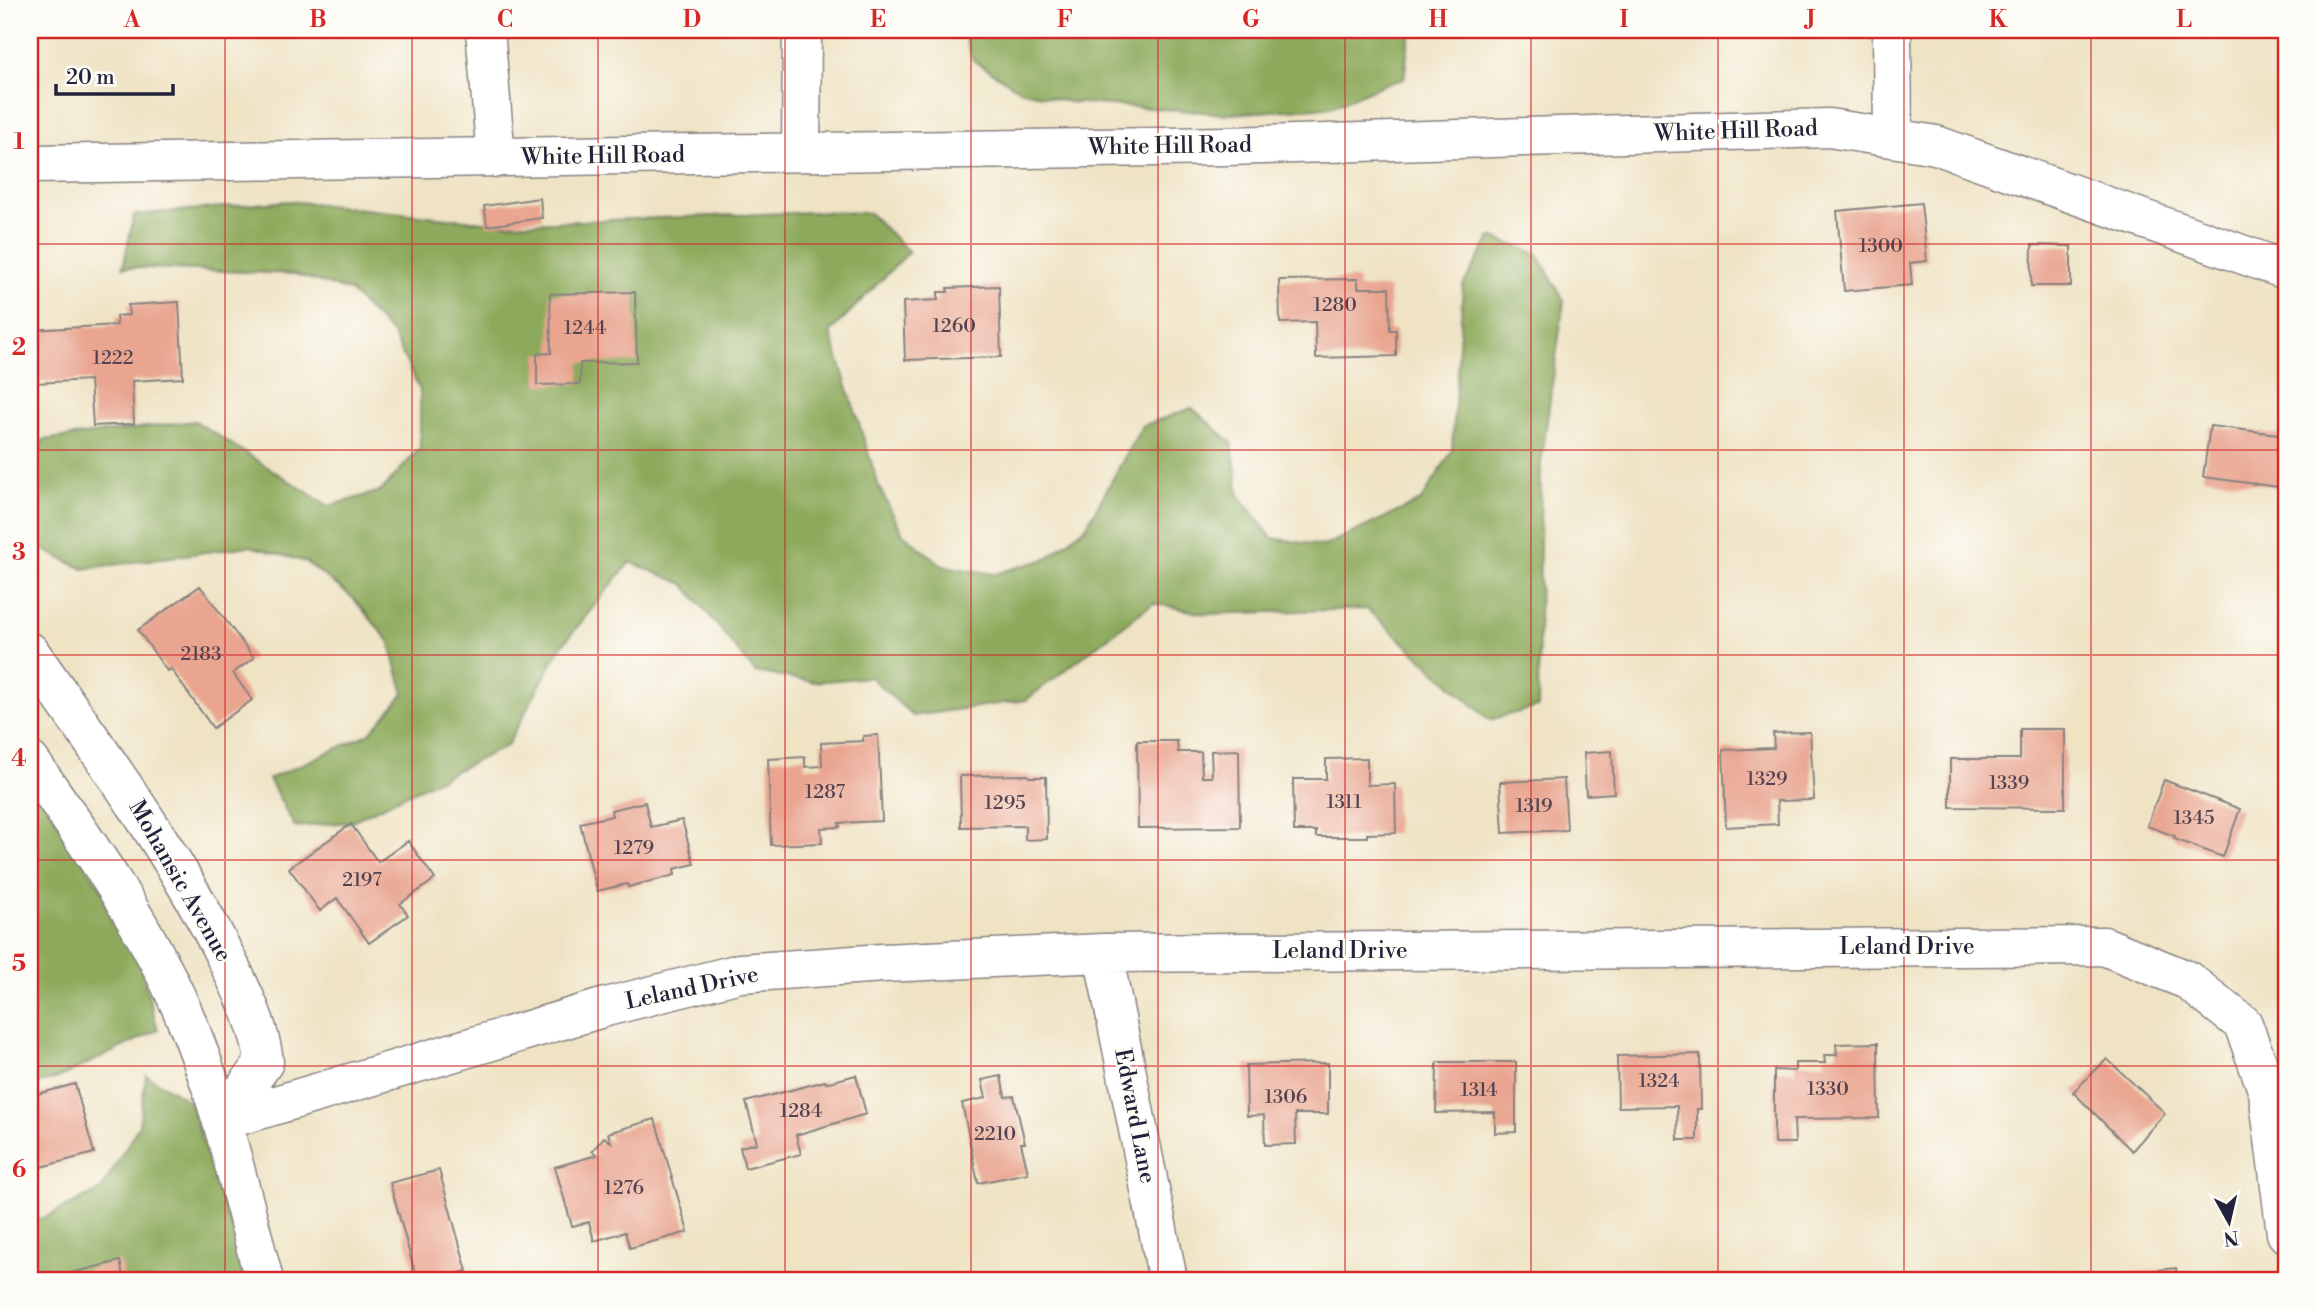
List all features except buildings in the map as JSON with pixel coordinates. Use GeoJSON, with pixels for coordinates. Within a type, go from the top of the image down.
{"type":"FeatureCollection","features":[{"type":"Feature","properties":{"kind":"street"},"geometry":{"type":"LineString","coordinates":[[485,30],[496,158]]}},
{"type":"Feature","properties":{"kind":"street"},"geometry":{"type":"LineString","coordinates":[[801,152],[802,30]]}},
{"type":"Feature","properties":{"kind":"street"},"geometry":{"type":"LineString","coordinates":[[1892,30],[1894,138]]}},
{"type":"Feature","properties":{"kind":"street","name":"White Hill Road"},"geometry":{"type":"LineString","coordinates":[[30,164],[1227,146],[1829,128],[1936,145],[2286,270]]}},
{"type":"Feature","properties":{"kind":"street","name":"Mohansic Avenue"},"geometry":{"type":"LineString","coordinates":[[30,652],[140,809],[174,864],[208,922],[261,1037],[264,1062],[222,1121]]}},
{"type":"Feature","properties":{"kind":"street"},"geometry":{"type":"LineString","coordinates":[[30,761],[125,899],[191,1032],[222,1121],[264,1280]]}},
{"type":"Feature","properties":{"kind":"street","name":"Leland Drive"},"geometry":{"type":"LineString","coordinates":[[222,1121],[606,1007],[740,973],[883,963],[1103,953],[2104,946],[2187,980],[2243,1024],[2268,1092],[2286,1233]]}},
{"type":"Feature","properties":{"kind":"street","name":"Edward Lane"},"geometry":{"type":"LineString","coordinates":[[1103,953],[1168,1280]]}},
{"type":"Feature","properties":{"kind":"green space"},"geometry":{"type":"Polygon","coordinates":[[[962,30],[1410,30],[1404,79],[1382,85],[1331,107],[1228,114],[1069,102],[1020,90],[973,60],[962,30]]]}},
{"type":"Feature","properties":{"kind":"green space"},"geometry":{"type":"Polygon","coordinates":[[[289,201],[503,224],[818,212],[869,213],[909,252],[830,332],[879,487],[903,534],[943,566],[995,574],[1046,559],[1086,527],[1142,426],[1192,408],[1232,443],[1239,495],[1272,538],[1324,546],[1421,501],[1452,451],[1463,285],[1491,237],[1538,254],[1564,301],[1541,463],[1538,707],[1489,720],[1367,609],[1205,614],[1153,603],[1026,700],[913,716],[870,677],[815,682],[755,672],[684,584],[630,562],[560,648],[507,746],[350,822],[295,827],[269,779],[369,734],[404,694],[389,641],[353,598],[306,562],[250,546],[83,569],[34,545],[30,528],[30,470],[43,440],[195,421],[329,506],[381,491],[420,448],[420,390],[393,335],[350,291],[294,274],[123,267],[134,215],[289,201]]]}},
{"type":"Feature","properties":{"kind":"green space"},"geometry":{"type":"Polygon","coordinates":[[[30,780],[132,936],[158,1030],[56,1079],[30,1085],[30,780]]]}},
{"type":"Feature","properties":{"kind":"green space"},"geometry":{"type":"Polygon","coordinates":[[[146,1075],[189,1101],[249,1280],[30,1280],[30,1219],[44,1218],[101,1190],[139,1125],[146,1075]]]}}]}
